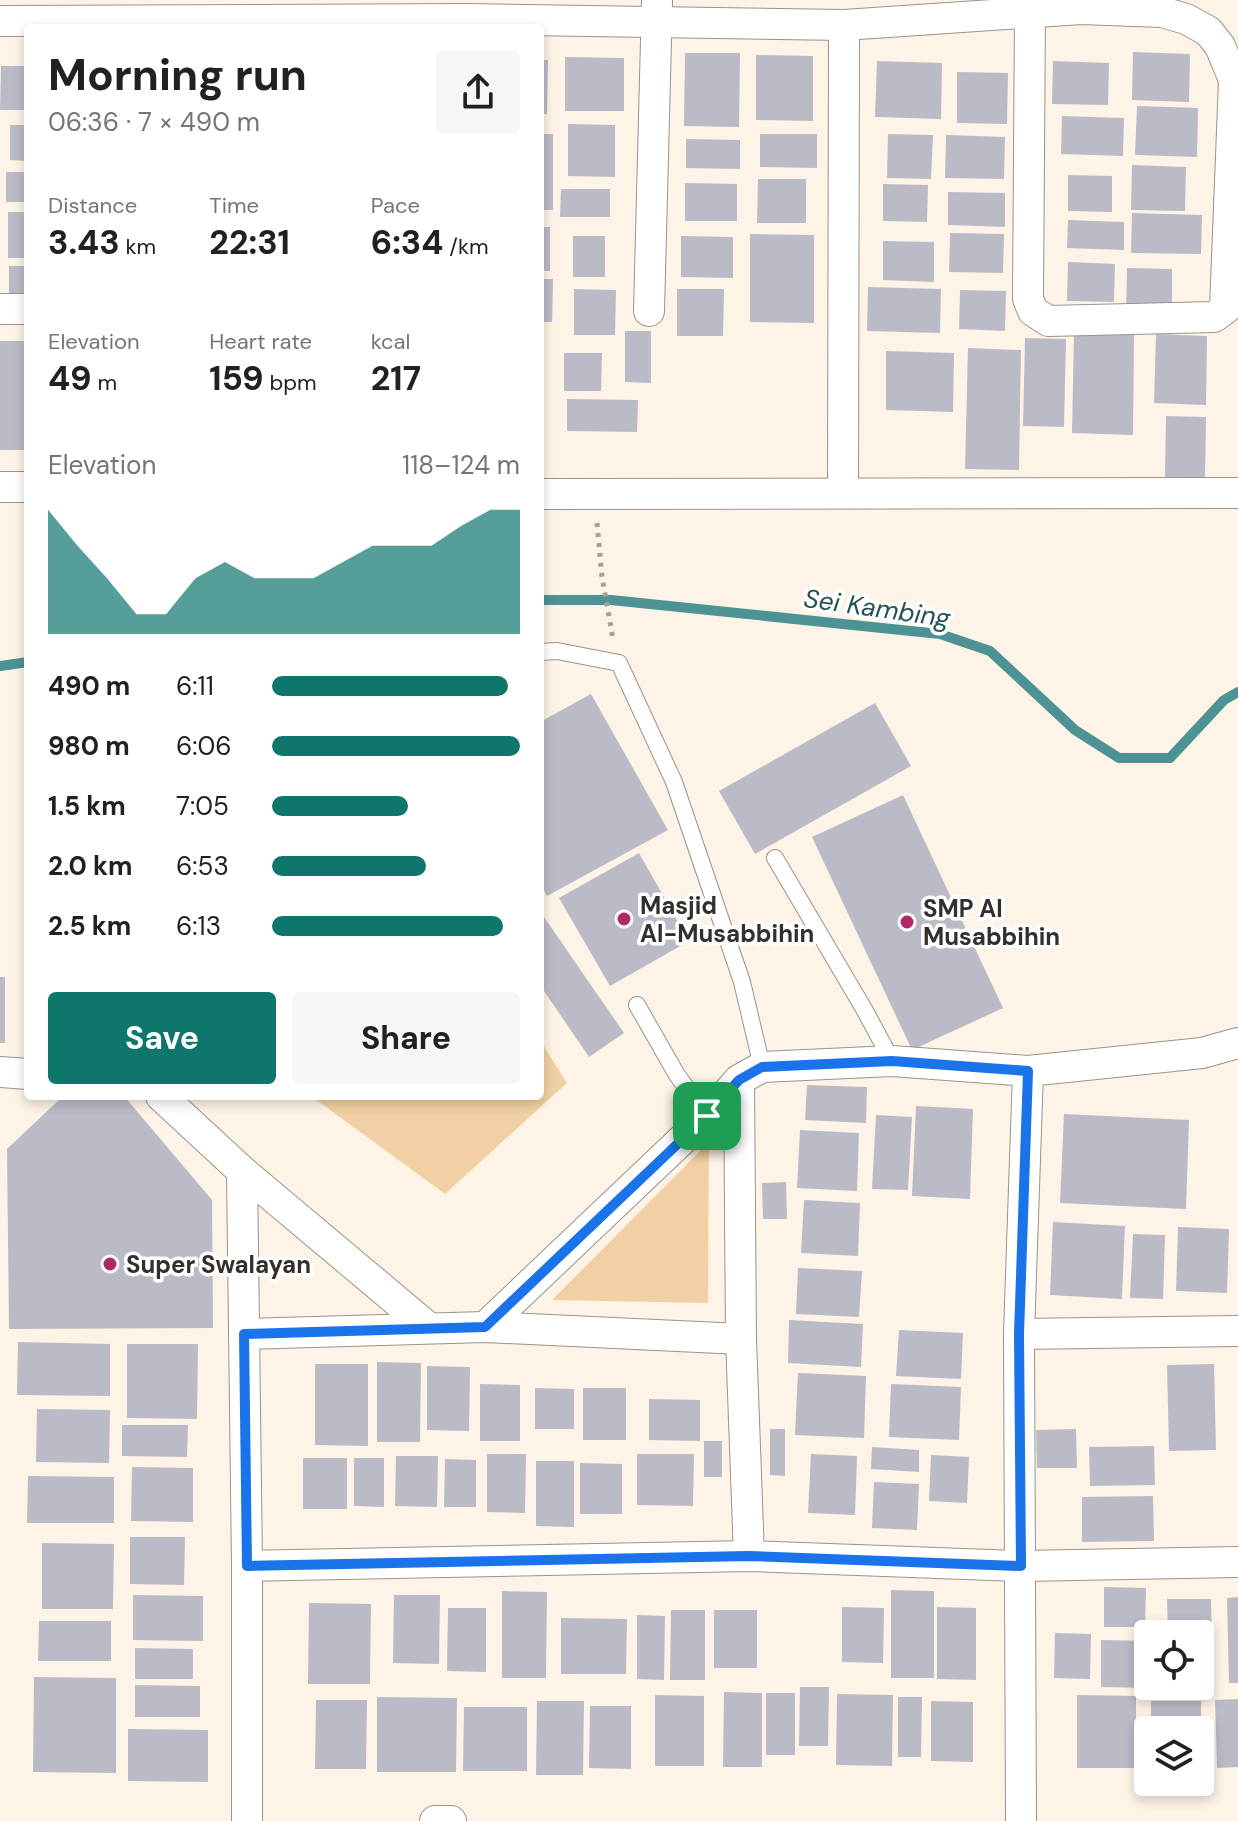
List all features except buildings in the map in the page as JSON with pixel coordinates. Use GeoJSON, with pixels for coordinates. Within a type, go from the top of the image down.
{"type":"FeatureCollection","features":[{"type":"Feature","properties":{"kind":"street"},"geometry":{"type":"LineString","coordinates":[[468,24],[657,10],[844,25],[1030,12],[1085,4],[1162,12],[1186,19],[1208,31],[1220,46],[1236,79],[1225,309],[1214,317],[1048,321],[1033,311],[1028,299],[1030,12]]}},
{"type":"Feature","properties":{"kind":"street"},"geometry":{"type":"LineString","coordinates":[[649,311],[657,10]]}},
{"type":"Feature","properties":{"kind":"street"},"geometry":{"type":"LineString","coordinates":[[0,21],[67,24]]}},
{"type":"Feature","properties":{"kind":"street"},"geometry":{"type":"LineString","coordinates":[[843,492],[844,25]]}},
{"type":"Feature","properties":{"kind":"street"},"geometry":{"type":"LineString","coordinates":[[0,309],[24,309]]}},
{"type":"Feature","properties":{"kind":"street"},"geometry":{"type":"LineString","coordinates":[[0,487],[24,487]]}},
{"type":"Feature","properties":{"kind":"street"},"geometry":{"type":"LineString","coordinates":[[544,494],[1238,493]]}},
{"type":"Feature","properties":{"kind":"street"},"geometry":{"type":"LineString","coordinates":[[485,1327],[751,1073],[892,1061],[1028,1071],[1202,1053],[1238,1043]]}},
{"type":"Feature","properties":{"kind":"street"},"geometry":{"type":"LineString","coordinates":[[1021,1821],[1019,1334],[1028,1071]]}},
{"type":"Feature","properties":{"kind":"street"},"geometry":{"type":"LineString","coordinates":[[0,1072],[24,1074]]}},
{"type":"Feature","properties":{"kind":"street"},"geometry":{"type":"LineString","coordinates":[[749,1556],[741,1339],[751,1073]]}},
{"type":"Feature","properties":{"kind":"street"},"geometry":{"type":"LineString","coordinates":[[165,1100],[242,1171],[429,1328]]}},
{"type":"Feature","properties":{"kind":"street"},"geometry":{"type":"LineString","coordinates":[[242,1171],[247,1821]]}},
{"type":"Feature","properties":{"kind":"street"},"geometry":{"type":"LineString","coordinates":[[244,1334],[485,1327],[741,1339]]}},
{"type":"Feature","properties":{"kind":"street"},"geometry":{"type":"LineString","coordinates":[[1019,1334],[1238,1331]]}},
{"type":"Feature","properties":{"kind":"street"},"geometry":{"type":"LineString","coordinates":[[247,1566],[749,1556],[1021,1566],[1238,1562]]}},
{"type":"Feature","properties":{"kind":"street"},"geometry":{"type":"LineString","coordinates":[[435,1821],[451,1821]]}},
{"type":"Feature","properties":{"kind":"lane"},"geometry":{"type":"LineString","coordinates":[[544,652],[557,651],[619,663],[674,782],[742,982],[751,1073]]}},
{"type":"Feature","properties":{"kind":"lane"},"geometry":{"type":"LineString","coordinates":[[775,858],[892,1061]]}},
{"type":"Feature","properties":{"kind":"lane"},"geometry":{"type":"LineString","coordinates":[[637,1005],[677,1075],[707,1116]]}},
{"type":"Feature","properties":{"kind":"path"},"geometry":{"type":"LineString","coordinates":[[594,494],[602,577],[612,636]]}},
{"type":"Feature","properties":{"kind":"shaded area"},"geometry":{"type":"Polygon","coordinates":[[[544,1046],[567,1083],[445,1194],[316,1100],[544,1100],[544,1046]]]}},
{"type":"Feature","properties":{"kind":"shaded area"},"geometry":{"type":"Polygon","coordinates":[[[709,1142],[708,1303],[552,1300],[709,1142]]]}},
{"type":"Feature","properties":{"kind":"waterway","name":"Sei Kambing"},"geometry":{"type":"LineString","coordinates":[[544,600],[611,600],[940,634],[990,651],[1075,730],[1119,758],[1170,758],[1224,700],[1238,692]]}},
{"type":"Feature","properties":{"kind":"waterway","name":"Sei Kambing"},"geometry":{"type":"LineString","coordinates":[[0,666],[24,663]]}},
{"type":"Feature","properties":{"kind":"place","name":"Masjid Al-Musabbihin"},"geometry":{"type":"Point","coordinates":[624,919]}},
{"type":"Feature","properties":{"kind":"place","name":"SMP Al Musabbihin"},"geometry":{"type":"Point","coordinates":[907,922]}},
{"type":"Feature","properties":{"kind":"place","name":"Super Swalayan"},"geometry":{"type":"Point","coordinates":[110,1264]}},
{"type":"Feature","properties":{"kind":"route"},"geometry":{"type":"LineString","coordinates":[[892,1061],[1028,1071],[1019,1334],[1021,1566],[749,1556],[247,1566],[244,1334],[485,1327],[707,1116],[739,1080],[762,1067],[892,1061]]}}]}
